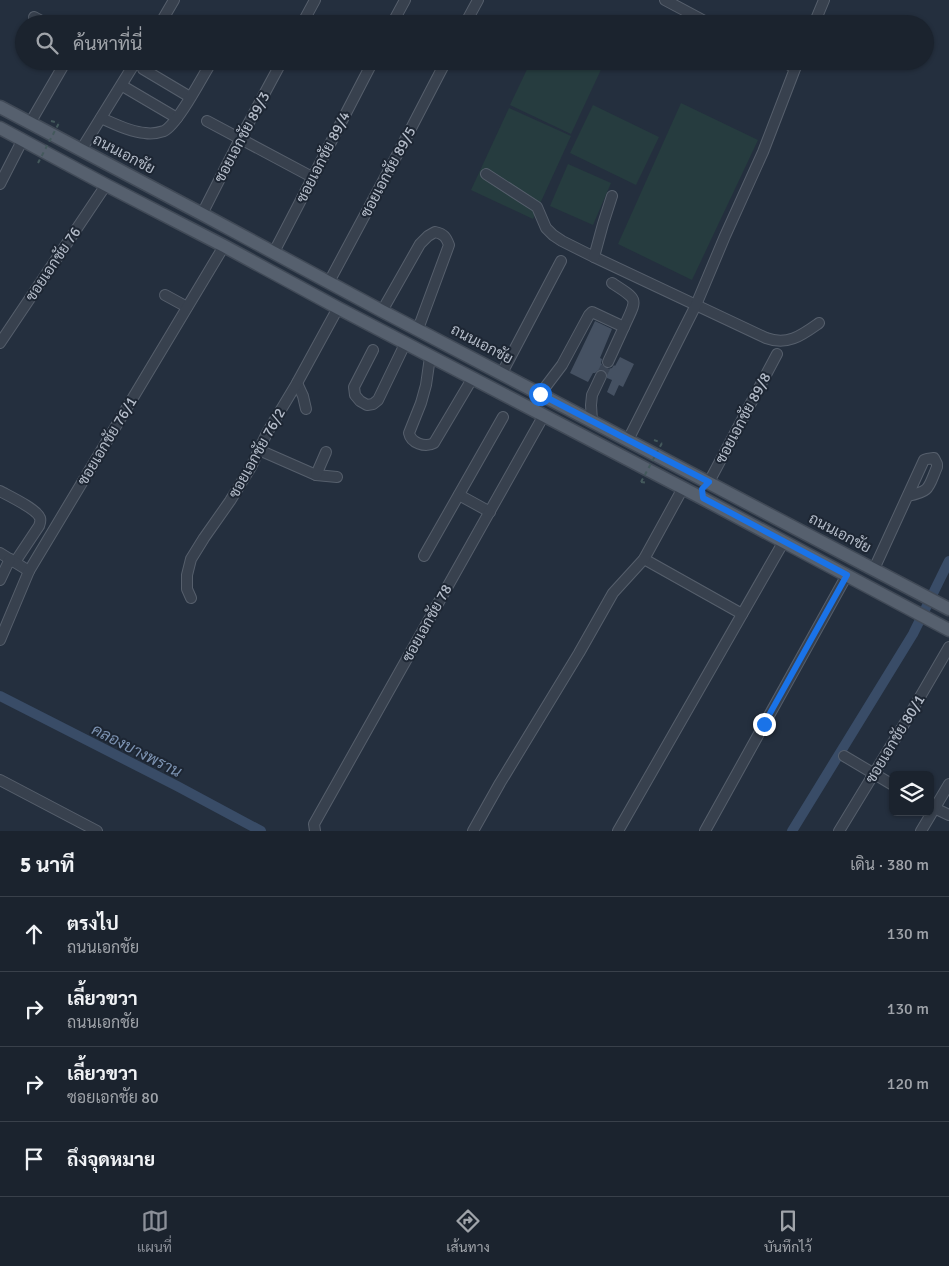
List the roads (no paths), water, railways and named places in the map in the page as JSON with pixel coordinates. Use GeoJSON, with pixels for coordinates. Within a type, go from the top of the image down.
{"type":"FeatureCollection","features":[{"type":"Feature","properties":{"kind":"main road","name":"ถนนเอกชัย"},"geometry":{"type":"LineString","coordinates":[[0,107],[946,607]]}},
{"type":"Feature","properties":{"kind":"main road"},"geometry":{"type":"LineString","coordinates":[[0,128],[405,344],[703,498],[949,630]]}},
{"type":"Feature","properties":{"kind":"main road"},"geometry":{"type":"LineString","coordinates":[[681,487],[688,480],[685,470]]}},
{"type":"Feature","properties":{"kind":"main road"},"geometry":{"type":"LineString","coordinates":[[703,498],[702,489],[709,482]]}},
{"type":"Feature","properties":{"kind":"street"},"geometry":{"type":"LineString","coordinates":[[165,15],[174,0]]}},
{"type":"Feature","properties":{"kind":"street"},"geometry":{"type":"LineString","coordinates":[[307,15],[315,0]]}},
{"type":"Feature","properties":{"kind":"street"},"geometry":{"type":"LineString","coordinates":[[397,15],[405,0]]}},
{"type":"Feature","properties":{"kind":"street"},"geometry":{"type":"LineString","coordinates":[[470,15],[478,0]]}},
{"type":"Feature","properties":{"kind":"street"},"geometry":{"type":"LineString","coordinates":[[665,0],[693,15]]}},
{"type":"Feature","properties":{"kind":"street"},"geometry":{"type":"LineString","coordinates":[[818,15],[824,0]]}},
{"type":"Feature","properties":{"kind":"street"},"geometry":{"type":"LineString","coordinates":[[30,123],[61,70]]}},
{"type":"Feature","properties":{"kind":"street"},"geometry":{"type":"LineString","coordinates":[[81,150],[101,118],[136,70]]}},
{"type":"Feature","properties":{"kind":"street"},"geometry":{"type":"LineString","coordinates":[[148,70],[190,96]]}},
{"type":"Feature","properties":{"kind":"street"},"geometry":{"type":"LineString","coordinates":[[101,118],[144,133],[155,134],[163,131],[177,118],[206,70]]}},
{"type":"Feature","properties":{"kind":"street","name":"ซอยเอกชัย 89/3"},"geometry":{"type":"LineString","coordinates":[[202,214],[277,70]]}},
{"type":"Feature","properties":{"kind":"street","name":"ซอยเอกชัย 89/4"},"geometry":{"type":"LineString","coordinates":[[274,252],[368,70]]}},
{"type":"Feature","properties":{"kind":"street","name":"ซอยเอกชัย 89/5"},"geometry":{"type":"LineString","coordinates":[[329,282],[441,70]]}},
{"type":"Feature","properties":{"kind":"street"},"geometry":{"type":"LineString","coordinates":[[628,440],[696,305],[763,152],[794,70]]}},
{"type":"Feature","properties":{"kind":"street"},"geometry":{"type":"LineString","coordinates":[[126,88],[177,118]]}},
{"type":"Feature","properties":{"kind":"street"},"geometry":{"type":"LineString","coordinates":[[206,121],[312,177]]}},
{"type":"Feature","properties":{"kind":"street"},"geometry":{"type":"LineString","coordinates":[[0,184],[22,140]]}},
{"type":"Feature","properties":{"kind":"street"},"geometry":{"type":"LineString","coordinates":[[486,174],[537,207],[546,228],[562,241],[766,338],[775,341],[785,341],[802,336],[819,323]]}},
{"type":"Feature","properties":{"kind":"street","name":"ซอยเอกชัย 76"},"geometry":{"type":"LineString","coordinates":[[0,343],[106,185]]}},
{"type":"Feature","properties":{"kind":"street"},"geometry":{"type":"LineString","coordinates":[[594,257],[612,196]]}},
{"type":"Feature","properties":{"kind":"street"},"geometry":{"type":"LineString","coordinates":[[382,310],[420,244],[435,232],[443,234],[447,238],[449,245],[418,329]]}},
{"type":"Feature","properties":{"kind":"street","name":"ซอยเอกชัย 76/1"},"geometry":{"type":"LineString","coordinates":[[0,640],[29,571],[224,246]]}},
{"type":"Feature","properties":{"kind":"street"},"geometry":{"type":"LineString","coordinates":[[502,373],[561,261]]}},
{"type":"Feature","properties":{"kind":"street"},"geometry":{"type":"LineString","coordinates":[[608,362],[634,304],[630,295],[612,283]]}},
{"type":"Feature","properties":{"kind":"street"},"geometry":{"type":"LineString","coordinates":[[165,295],[187,307]]}},
{"type":"Feature","properties":{"kind":"street","name":"ซอยเอกชัย 76/2"},"geometry":{"type":"LineString","coordinates":[[191,598],[187,589],[187,575],[191,559],[230,501],[338,308]]}},
{"type":"Feature","properties":{"kind":"street"},"geometry":{"type":"LineString","coordinates":[[540,394],[562,365],[590,313],[594,312],[624,327]]}},
{"type":"Feature","properties":{"kind":"street"},"geometry":{"type":"LineString","coordinates":[[373,350],[354,387],[355,395],[367,405],[373,404],[378,400],[405,344]]}},
{"type":"Feature","properties":{"kind":"street","name":"ซอยเอกชัย 89/8"},"geometry":{"type":"LineString","coordinates":[[709,482],[777,354]]}},
{"type":"Feature","properties":{"kind":"street"},"geometry":{"type":"LineString","coordinates":[[430,357],[426,385],[409,433],[410,437],[424,446],[430,446],[434,443],[472,379]]}},
{"type":"Feature","properties":{"kind":"street"},"geometry":{"type":"LineString","coordinates":[[592,421],[592,395],[601,376]]}},
{"type":"Feature","properties":{"kind":"street"},"geometry":{"type":"LineString","coordinates":[[297,383],[306,409]]}},
{"type":"Feature","properties":{"kind":"street","name":"ซอยเอกชัย 78"},"geometry":{"type":"LineString","coordinates":[[315,831],[314,824],[544,415]]}},
{"type":"Feature","properties":{"kind":"street"},"geometry":{"type":"LineString","coordinates":[[424,556],[503,417]]}},
{"type":"Feature","properties":{"kind":"street"},"geometry":{"type":"LineString","coordinates":[[259,450],[316,475],[337,478]]}},
{"type":"Feature","properties":{"kind":"street"},"geometry":{"type":"LineString","coordinates":[[316,475],[326,452]]}},
{"type":"Feature","properties":{"kind":"street"},"geometry":{"type":"LineString","coordinates":[[874,569],[924,460],[934,458],[937,464],[930,485],[923,492],[908,496]]}},
{"type":"Feature","properties":{"kind":"street"},"geometry":{"type":"LineString","coordinates":[[473,831],[500,782],[579,653],[613,593],[644,559],[681,487]]}},
{"type":"Feature","properties":{"kind":"street"},"geometry":{"type":"LineString","coordinates":[[0,492],[30,508],[41,520],[39,526],[0,580]]}},
{"type":"Feature","properties":{"kind":"street"},"geometry":{"type":"LineString","coordinates":[[459,494],[490,512]]}},
{"type":"Feature","properties":{"kind":"street"},"geometry":{"type":"LineString","coordinates":[[618,831],[784,542]]}},
{"type":"Feature","properties":{"kind":"street"},"geometry":{"type":"LineString","coordinates":[[0,553],[29,571]]}},
{"type":"Feature","properties":{"kind":"street"},"geometry":{"type":"LineString","coordinates":[[644,559],[742,614]]}},
{"type":"Feature","properties":{"kind":"street"},"geometry":{"type":"LineString","coordinates":[[705,831],[847,575]]}},
{"type":"Feature","properties":{"kind":"street","name":"ซอยเอกชัย 80/1"},"geometry":{"type":"LineString","coordinates":[[839,831],[949,647]]}},
{"type":"Feature","properties":{"kind":"street"},"geometry":{"type":"LineString","coordinates":[[844,756],[889,783]]}},
{"type":"Feature","properties":{"kind":"street"},"geometry":{"type":"LineString","coordinates":[[0,780],[97,831]]}},
{"type":"Feature","properties":{"kind":"street"},"geometry":{"type":"LineString","coordinates":[[934,804],[949,784]]}},
{"type":"Feature","properties":{"kind":"street"},"geometry":{"type":"LineString","coordinates":[[934,808],[949,815]]}},
{"type":"Feature","properties":{"kind":"street"},"geometry":{"type":"LineString","coordinates":[[921,831],[928,816]]}},
{"type":"Feature","properties":{"kind":"waterway"},"geometry":{"type":"LineString","coordinates":[[792,831],[913,634],[949,561]]}},
{"type":"Feature","properties":{"kind":"waterway","name":"คลองบางพราน"},"geometry":{"type":"LineString","coordinates":[[0,696],[261,831]]}},
{"type":"Feature","properties":{"kind":"tunnel"},"geometry":{"type":"LineString","coordinates":[[601,376],[608,362]]}}]}
